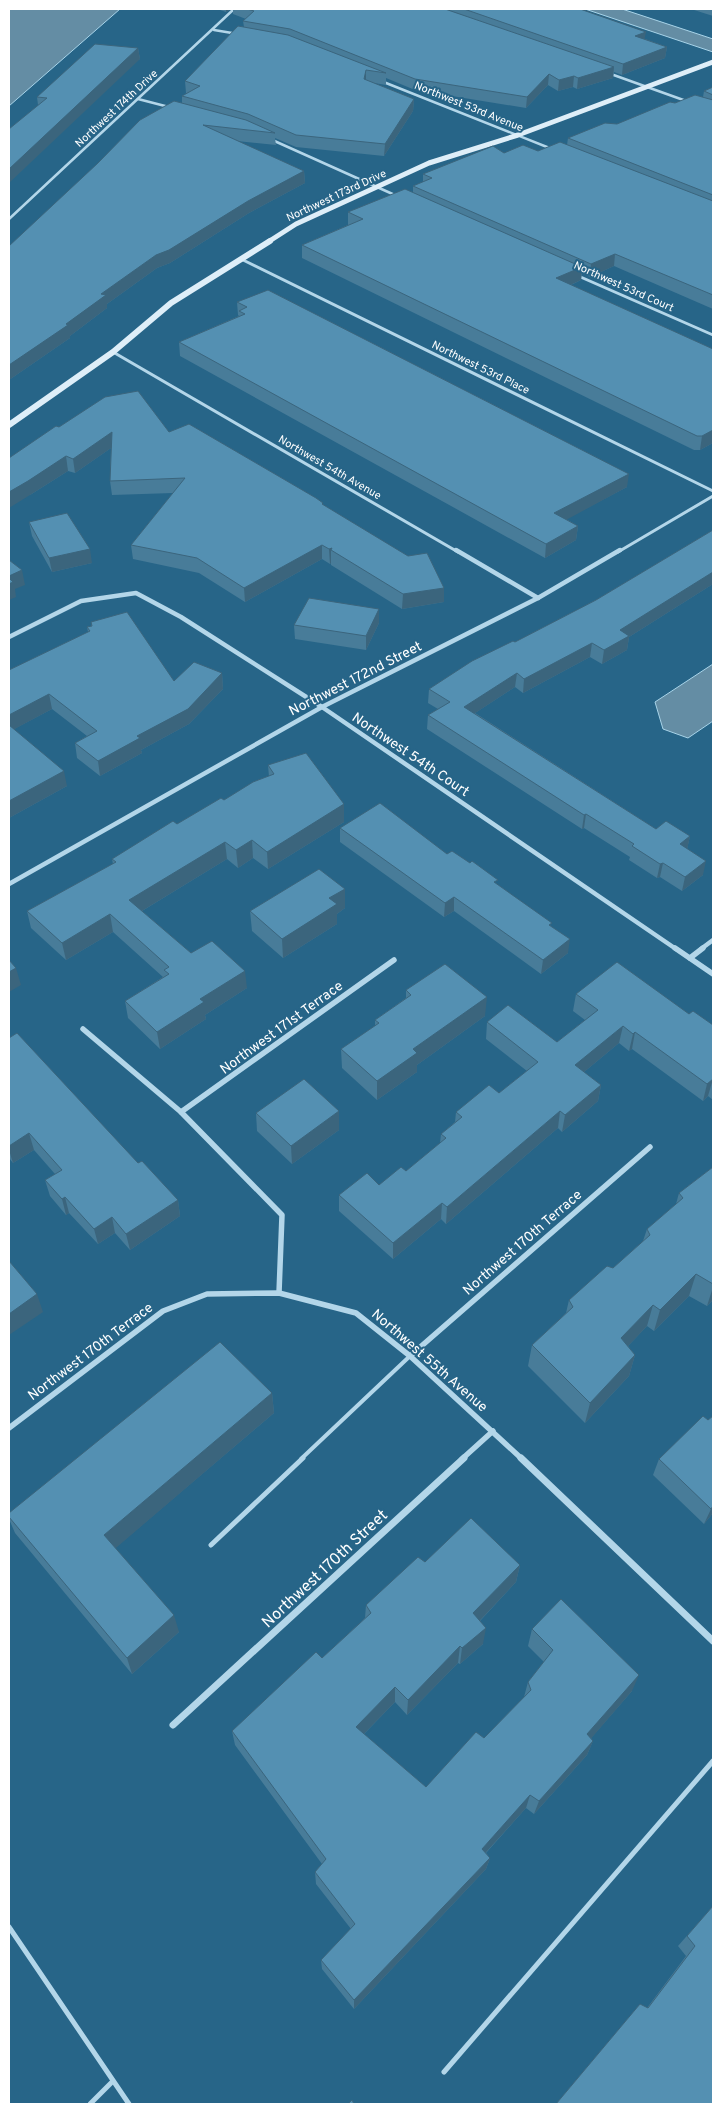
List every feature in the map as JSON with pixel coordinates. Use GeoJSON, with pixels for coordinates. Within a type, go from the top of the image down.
{"type":"FeatureCollection","features":[{"type":"Feature","properties":{"kind":"street","name":"Northwest 174th Drive"},"geometry":{"type":"LineString","coordinates":[[9,219],[214,30],[234,9]]}},
{"type":"Feature","properties":{"kind":"street"},"geometry":{"type":"LineString","coordinates":[[214,30],[242,34]]}},
{"type":"Feature","properties":{"kind":"street","name":"Northwest 173rd Drive"},"geometry":{"type":"LineString","coordinates":[[9,425],[113,352],[171,303],[296,224],[429,163],[518,135],[713,62]]}},
{"type":"Feature","properties":{"kind":"street"},"geometry":{"type":"LineString","coordinates":[[602,71],[695,104]]}},
{"type":"Feature","properties":{"kind":"street","name":"Northwest 53rd Avenue"},"geometry":{"type":"LineString","coordinates":[[374,78],[555,150]]}},
{"type":"Feature","properties":{"kind":"street"},"geometry":{"type":"LineString","coordinates":[[138,99],[175,109]]}},
{"type":"Feature","properties":{"kind":"street"},"geometry":{"type":"LineString","coordinates":[[266,137],[404,199]]}},
{"type":"Feature","properties":{"kind":"street","name":"Northwest 53rd Place"},"geometry":{"type":"LineString","coordinates":[[241,259],[713,491]]}},
{"type":"Feature","properties":{"kind":"street","name":"Northwest 53rd Court"},"geometry":{"type":"LineString","coordinates":[[568,271],[713,335]]}},
{"type":"Feature","properties":{"kind":"street","name":"Northwest 54th Avenue"},"geometry":{"type":"LineString","coordinates":[[113,352],[538,598]]}},
{"type":"Feature","properties":{"kind":"street","name":"Northwest 172nd Street"},"geometry":{"type":"LineString","coordinates":[[9,884],[322,706],[538,598],[713,496]]}},
{"type":"Feature","properties":{"kind":"street","name":"Northwest 54th Court"},"geometry":{"type":"LineString","coordinates":[[9,637],[81,601],[136,593],[181,617],[322,706],[713,974]]}},
{"type":"Feature","properties":{"kind":"street"},"geometry":{"type":"LineString","coordinates":[[690,958],[713,940]]}},
{"type":"Feature","properties":{"kind":"street","name":"Northwest 171st Terrace"},"geometry":{"type":"LineString","coordinates":[[181,1112],[394,960]]}},
{"type":"Feature","properties":{"kind":"street"},"geometry":{"type":"LineString","coordinates":[[83,1029],[181,1112],[282,1215],[278,1293]]}},
{"type":"Feature","properties":{"kind":"street","name":"Northwest 170th Terrace"},"geometry":{"type":"LineString","coordinates":[[410,1356],[650,1147]]}},
{"type":"Feature","properties":{"kind":"street","name":"Northwest 55th Avenue"},"geometry":{"type":"LineString","coordinates":[[278,1293],[356,1313],[410,1356],[493,1431],[713,1641]]}},
{"type":"Feature","properties":{"kind":"street","name":"Northwest 170th Terrace"},"geometry":{"type":"LineString","coordinates":[[9,1428],[163,1311],[207,1294],[278,1293]]}},
{"type":"Feature","properties":{"kind":"street","name":"Northwest 170th Street"},"geometry":{"type":"LineString","coordinates":[[173,1725],[493,1431]]}},
{"type":"Feature","properties":{"kind":"lane"},"geometry":{"type":"LineString","coordinates":[[211,1545],[410,1356]]}},
{"type":"Feature","properties":{"kind":"lane"},"geometry":{"type":"LineString","coordinates":[[444,2072],[713,1760]]}},
{"type":"Feature","properties":{"kind":"lane"},"geometry":{"type":"LineString","coordinates":[[9,1928],[129,2104]]}},
{"type":"Feature","properties":{"kind":"lane"},"geometry":{"type":"LineString","coordinates":[[90,2104],[113,2081]]}},
{"type":"Feature","properties":{"kind":"water"},"geometry":{"type":"Polygon","coordinates":[[[9,9],[120,9],[9,106],[9,9]]]}},
{"type":"Feature","properties":{"kind":"water"},"geometry":{"type":"Polygon","coordinates":[[[585,9],[622,9],[713,39],[713,52],[585,9]]]}},
{"type":"Feature","properties":{"kind":"water"},"geometry":{"type":"Polygon","coordinates":[[[713,664],[713,721],[688,738],[663,729],[655,702],[713,664]]]}},
{"type":"Feature","properties":{"kind":"building"},"geometry":{"type":"Polygon","coordinates":[[[247,9],[445,9],[614,67],[578,78],[574,76],[559,80],[549,74],[527,97],[415,79],[290,29],[243,21],[254,11],[247,9]]]}},
{"type":"Feature","properties":{"kind":"building"},"geometry":{"type":"Polygon","coordinates":[[[464,9],[580,9],[646,32],[635,36],[667,47],[623,64],[464,9]]]}},
{"type":"Feature","properties":{"kind":"building"},"geometry":{"type":"Polygon","coordinates":[[[238,26],[288,35],[386,73],[366,70],[364,79],[414,99],[385,144],[296,135],[248,114],[182,96],[200,86],[185,81],[238,26]]]}},
{"type":"Feature","properties":{"kind":"building"},"geometry":{"type":"Polygon","coordinates":[[[95,44],[138,48],[9,169],[9,129],[47,98],[37,97],[95,44]]]}},
{"type":"Feature","properties":{"kind":"building"},"geometry":{"type":"Polygon","coordinates":[[[713,87],[713,95],[704,91],[713,87]]]}},
{"type":"Feature","properties":{"kind":"building"},"geometry":{"type":"Polygon","coordinates":[[[695,95],[713,100],[713,195],[568,138],[605,123],[617,124],[670,102],[675,103],[695,95]]]}},
{"type":"Feature","properties":{"kind":"building"},"geometry":{"type":"Polygon","coordinates":[[[174,101],[246,120],[275,133],[203,125],[304,171],[248,201],[169,250],[156,255],[101,294],[106,295],[66,324],[68,325],[9,365],[9,246],[98,163],[140,120],[174,101]]]}},
{"type":"Feature","properties":{"kind":"building"},"geometry":{"type":"Polygon","coordinates":[[[560,142],[713,201],[713,295],[615,254],[591,264],[413,186],[432,178],[423,174],[493,146],[504,153],[523,145],[538,151],[560,142]]]}},
{"type":"Feature","properties":{"kind":"building"},"geometry":{"type":"Polygon","coordinates":[[[405,189],[582,267],[556,278],[713,349],[713,430],[702,436],[697,436],[302,245],[363,219],[348,212],[405,189]]]}},
{"type":"Feature","properties":{"kind":"building"},"geometry":{"type":"Polygon","coordinates":[[[268,290],[629,474],[554,513],[578,526],[546,544],[179,342],[245,314],[239,311],[247,307],[237,302],[268,290]]]}},
{"type":"Feature","properties":{"kind":"building"},"geometry":{"type":"Polygon","coordinates":[[[138,391],[169,432],[189,424],[316,498],[322,504],[408,556],[427,553],[444,588],[403,594],[331,550],[332,548],[329,549],[322,545],[244,588],[197,558],[131,545],[185,478],[110,481],[112,432],[73,459],[66,456],[9,492],[9,458],[56,426],[59,427],[105,397],[138,391]]]}},
{"type":"Feature","properties":{"kind":"building"},"geometry":{"type":"Polygon","coordinates":[[[67,513],[90,549],[49,558],[29,522],[67,513]]]}},
{"type":"Feature","properties":{"kind":"building"},"geometry":{"type":"Polygon","coordinates":[[[713,530],[713,572],[620,630],[629,636],[604,650],[592,643],[524,679],[517,673],[464,707],[656,829],[666,821],[690,836],[680,844],[706,861],[685,877],[663,863],[660,864],[632,846],[634,844],[586,814],[584,815],[428,715],[450,702],[429,689],[472,661],[513,641],[515,642],[596,600],[713,530]]]}},
{"type":"Feature","properties":{"kind":"building"},"geometry":{"type":"Polygon","coordinates":[[[9,560],[22,570],[9,576],[9,560]]]}},
{"type":"Feature","properties":{"kind":"building"},"geometry":{"type":"Polygon","coordinates":[[[309,598],[379,609],[366,636],[294,625],[309,598]]]}},
{"type":"Feature","properties":{"kind":"building"},"geometry":{"type":"Polygon","coordinates":[[[127,612],[174,681],[194,662],[222,673],[188,709],[137,736],[140,738],[98,761],[75,743],[97,731],[49,694],[9,715],[9,670],[90,631],[87,627],[92,626],[91,622],[127,612]]]}},
{"type":"Feature","properties":{"kind":"building"},"geometry":{"type":"Polygon","coordinates":[[[9,725],[64,771],[9,801],[9,725]]]}},
{"type":"Feature","properties":{"kind":"building"},"geometry":{"type":"Polygon","coordinates":[[[306,753],[344,804],[267,852],[252,840],[236,850],[225,842],[129,900],[191,953],[212,941],[245,971],[200,999],[204,1002],[157,1032],[125,1001],[169,974],[164,970],[169,967],[110,914],[62,943],[27,911],[116,862],[112,859],[173,821],[177,824],[221,798],[224,800],[253,782],[274,774],[268,765],[306,753]]]}},
{"type":"Feature","properties":{"kind":"building"},"geometry":{"type":"Polygon","coordinates":[[[380,803],[447,854],[452,851],[470,863],[472,861],[498,880],[494,882],[552,923],[549,925],[570,939],[543,960],[454,897],[445,903],[340,828],[380,803]]]}},
{"type":"Feature","properties":{"kind":"building"},"geometry":{"type":"Polygon","coordinates":[[[319,869],[345,889],[329,898],[337,904],[282,939],[250,911],[319,869]]]}},
{"type":"Feature","properties":{"kind":"building"},"geometry":{"type":"Polygon","coordinates":[[[9,960],[16,968],[9,972],[9,960]]]}},
{"type":"Feature","properties":{"kind":"building"},"geometry":{"type":"Polygon","coordinates":[[[617,962],[689,1014],[693,1011],[713,1025],[713,1079],[707,1084],[635,1032],[633,1034],[623,1026],[575,1065],[601,1085],[565,1115],[560,1111],[447,1207],[442,1203],[393,1243],[339,1195],[367,1173],[379,1185],[401,1167],[406,1171],[446,1138],[441,1134],[462,1117],[456,1112],[489,1085],[499,1093],[538,1062],[487,1022],[508,1005],[557,1042],[598,1010],[576,994],[617,962]]]}},
{"type":"Feature","properties":{"kind":"building"},"geometry":{"type":"Polygon","coordinates":[[[445,964],[487,997],[413,1049],[417,1053],[377,1081],[341,1049],[379,1023],[375,1020],[411,995],[406,990],[445,964]]]}},
{"type":"Feature","properties":{"kind":"building"},"geometry":{"type":"Polygon","coordinates":[[[17,1033],[138,1163],[142,1161],[178,1200],[126,1234],[112,1217],[94,1229],[65,1197],[62,1199],[45,1180],[62,1170],[29,1133],[9,1146],[9,1038],[17,1033]]]}},
{"type":"Feature","properties":{"kind":"building"},"geometry":{"type":"Polygon","coordinates":[[[304,1079],[339,1111],[291,1146],[256,1113],[304,1079]]]}},
{"type":"Feature","properties":{"kind":"building"},"geometry":{"type":"Polygon","coordinates":[[[713,1167],[713,1284],[696,1274],[660,1310],[653,1305],[621,1338],[635,1355],[590,1403],[532,1345],[573,1307],[569,1300],[607,1266],[613,1268],[650,1235],[647,1229],[683,1198],[679,1193],[713,1167]]]}},
{"type":"Feature","properties":{"kind":"building"},"geometry":{"type":"Polygon","coordinates":[[[9,1261],[37,1294],[9,1314],[9,1261]]]}},
{"type":"Feature","properties":{"kind":"building"},"geometry":{"type":"Polygon","coordinates":[[[220,1342],[272,1393],[104,1535],[174,1615],[127,1658],[9,1517],[9,1513],[220,1342]]]}},
{"type":"Feature","properties":{"kind":"building"},"geometry":{"type":"Polygon","coordinates":[[[703,1416],[708,1420],[713,1416],[713,1506],[711,1509],[659,1459],[703,1416]]]}},
{"type":"Feature","properties":{"kind":"building"},"geometry":{"type":"Polygon","coordinates":[[[471,1518],[520,1565],[473,1613],[486,1628],[462,1648],[460,1646],[408,1700],[395,1687],[356,1727],[426,1787],[476,1732],[484,1738],[531,1690],[528,1682],[553,1650],[532,1629],[561,1599],[639,1675],[587,1734],[593,1741],[539,1801],[530,1795],[482,1849],[490,1858],[354,2000],[321,1960],[355,1924],[315,1872],[326,1859],[232,1731],[316,1652],[322,1658],[371,1613],[366,1605],[418,1557],[425,1562],[471,1518]]]}},
{"type":"Feature","properties":{"kind":"building"},"geometry":{"type":"Polygon","coordinates":[[[713,1906],[713,2104],[556,2104],[640,2004],[648,2008],[695,1946],[687,1936],[713,1906]]]}}]}
